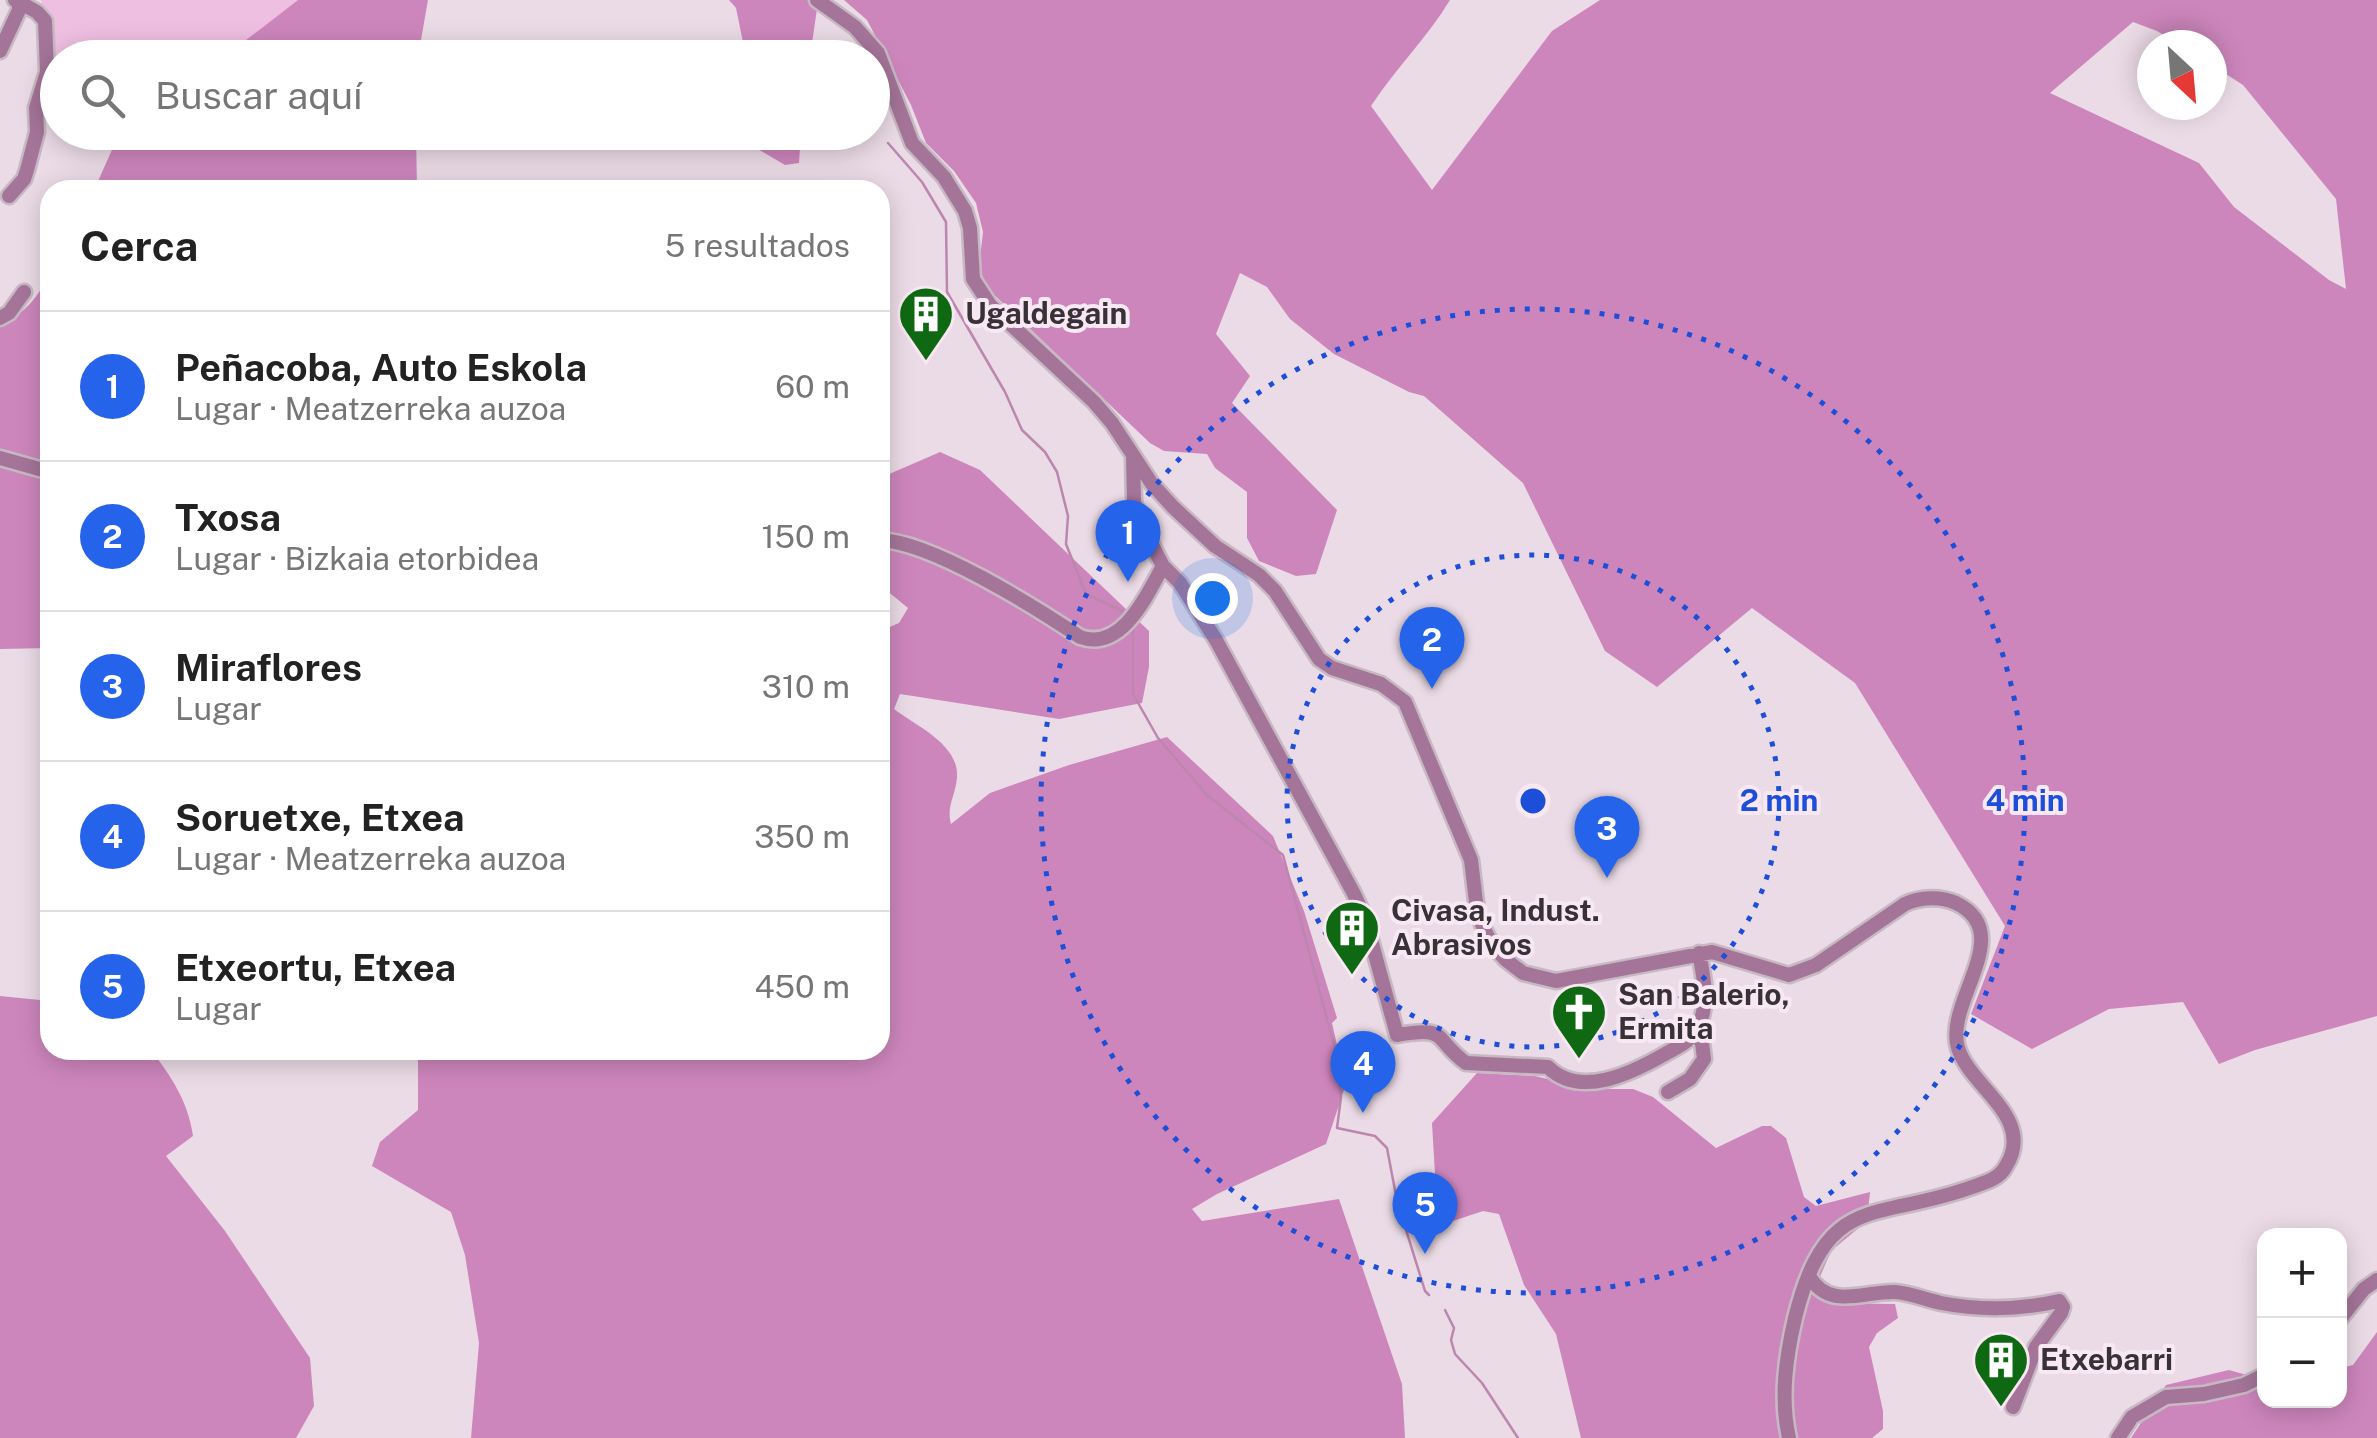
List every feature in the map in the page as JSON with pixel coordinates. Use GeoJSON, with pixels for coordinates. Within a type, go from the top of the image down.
{"type":"FeatureCollection","features":[{"type":"Feature","properties":{"kind":"street"},"geometry":{"type":"LineString","coordinates":[[817,0],[855,26],[867,40]]}},
{"type":"Feature","properties":{"kind":"street"},"geometry":{"type":"LineString","coordinates":[[0,51],[20,10],[17,1]]}},
{"type":"Feature","properties":{"kind":"street"},"geometry":{"type":"LineString","coordinates":[[17,1],[45,21],[46,40]]}},
{"type":"Feature","properties":{"kind":"street"},"geometry":{"type":"LineString","coordinates":[[890,85],[912,143],[944,178],[965,211],[973,278],[979,292],[1094,402],[1152,484],[1200,534],[1275,590],[1319,659],[1332,668],[1381,684],[1405,702],[1471,860],[1482,928],[1506,960],[1523,972],[1556,981],[1712,952],[1789,975],[1802,972],[1918,898],[1948,899],[1966,908],[1979,925],[1980,952],[1962,1000],[1955,1038],[1962,1058],[2002,1107],[2010,1124],[2013,1140],[2008,1165],[1988,1181],[1858,1217],[1837,1230],[1822,1249],[1802,1293],[1788,1350],[1783,1414],[1789,1438]]}},
{"type":"Feature","properties":{"kind":"street"},"geometry":{"type":"LineString","coordinates":[[9,196],[27,170],[37,132],[40,95]]}},
{"type":"Feature","properties":{"kind":"street"},"geometry":{"type":"LineString","coordinates":[[0,318],[9,313],[24,292]]}},
{"type":"Feature","properties":{"kind":"street"},"geometry":{"type":"LineString","coordinates":[[1133,455],[1135,510],[1162,566],[1180,583],[1206,622],[1354,892],[1365,918],[1397,1035],[1423,1032],[1442,1036],[1466,1063],[1548,1067],[1558,1077],[1575,1081],[1617,1078],[1684,1044],[1695,1032],[1704,1003],[1700,953]]}},
{"type":"Feature","properties":{"kind":"street"},"geometry":{"type":"LineString","coordinates":[[0,458],[40,469]]}},
{"type":"Feature","properties":{"kind":"street"},"geometry":{"type":"LineString","coordinates":[[890,541],[946,560],[1090,640],[1110,636],[1130,618],[1145,600],[1162,566]]}},
{"type":"Feature","properties":{"kind":"street"},"geometry":{"type":"LineString","coordinates":[[1668,1092],[1690,1079],[1704,1059],[1695,1032]]}},
{"type":"Feature","properties":{"kind":"street"},"geometry":{"type":"LineString","coordinates":[[1809,1276],[1822,1291],[1838,1298],[1895,1292],[1954,1306],[2000,1310],[2059,1301],[2062,1313],[2036,1347],[2014,1407]]}},
{"type":"Feature","properties":{"kind":"street"},"geometry":{"type":"LineString","coordinates":[[2341,1318],[2364,1289],[2377,1280]]}},
{"type":"Feature","properties":{"kind":"street"},"geometry":{"type":"LineString","coordinates":[[2118,1438],[2132,1417],[2166,1397],[2204,1394],[2257,1378]]}},
{"type":"Feature","properties":{"kind":"shaded area"},"geometry":{"type":"Polygon","coordinates":[[[41,0],[298,0],[246,40],[48,40],[41,0]]]}},
{"type":"Feature","properties":{"kind":"shaded area"},"geometry":{"type":"Polygon","coordinates":[[[298,0],[428,0],[421,40],[246,40],[298,0]]]}},
{"type":"Feature","properties":{"kind":"shaded area"},"geometry":{"type":"Polygon","coordinates":[[[729,0],[810,0],[817,9],[812,40],[743,40],[736,8],[729,0]]]}},
{"type":"Feature","properties":{"kind":"shaded area"},"geometry":{"type":"Polygon","coordinates":[[[844,0],[1450,0],[1371,106],[1432,190],[1552,31],[1600,0],[2377,0],[2377,1016],[2219,1064],[2183,1002],[2109,1009],[2032,1049],[1971,1014],[2005,926],[1855,683],[1752,608],[1657,687],[1605,651],[1523,483],[1424,396],[1334,354],[1290,319],[1267,287],[1240,273],[1216,334],[1250,376],[1232,403],[1337,510],[1316,574],[1296,576],[1259,561],[1247,538],[1247,492],[1215,468],[1207,454],[1164,451],[1150,443],[987,288],[979,267],[983,232],[976,203],[954,171],[926,143],[890,64],[890,40],[877,40],[867,20],[844,0]],[[2133,22],[2050,93],[2199,163],[2234,207],[2346,289],[2336,199],[2243,85],[2227,75],[2227,30],[2154,30],[2133,22]]]}},
{"type":"Feature","properties":{"kind":"shaded area"},"geometry":{"type":"Polygon","coordinates":[[[112,150],[416,150],[417,180],[98,180],[112,150]]]}},
{"type":"Feature","properties":{"kind":"shaded area"},"geometry":{"type":"Polygon","coordinates":[[[759,150],[800,150],[799,163],[785,165],[759,150]]]}},
{"type":"Feature","properties":{"kind":"shaded area"},"geometry":{"type":"Polygon","coordinates":[[[40,290],[40,648],[0,649],[0,326],[30,304],[40,290]]]}},
{"type":"Feature","properties":{"kind":"shaded area"},"geometry":{"type":"Polygon","coordinates":[[[940,452],[980,470],[1149,631],[1149,667],[1142,703],[1059,719],[900,694],[894,709],[944,745],[956,765],[951,824],[990,793],[1167,737],[1273,836],[1304,911],[1337,1018],[1332,1023],[1346,1084],[1326,1144],[1192,1209],[1202,1221],[1339,1199],[1402,1384],[1405,1438],[471,1438],[479,1343],[465,1255],[451,1212],[372,1166],[380,1142],[418,1110],[418,1060],[890,1060],[890,627],[899,623],[908,608],[890,593],[890,474],[940,452]]]}},
{"type":"Feature","properties":{"kind":"shaded area"},"geometry":{"type":"Polygon","coordinates":[[[0,996],[40,1000],[40,1060],[158,1060],[183,1101],[193,1136],[166,1156],[225,1231],[310,1358],[314,1406],[296,1438],[0,1438],[0,996]]]}},
{"type":"Feature","properties":{"kind":"shaded area"},"geometry":{"type":"Polygon","coordinates":[[[1477,1073],[1535,1076],[1589,1089],[1633,1089],[1653,1097],[1716,1148],[1762,1126],[1771,1126],[1786,1138],[1804,1197],[1816,1206],[1870,1192],[1867,1221],[1831,1251],[1816,1286],[1832,1303],[1895,1304],[1898,1318],[1877,1333],[1869,1347],[1883,1411],[1883,1429],[1872,1438],[1581,1438],[1556,1334],[1524,1285],[1499,1214],[1483,1211],[1438,1226],[1432,1123],[1477,1073]]]}},
{"type":"Feature","properties":{"kind":"shaded area"},"geometry":{"type":"Polygon","coordinates":[[[2377,1332],[2377,1438],[2131,1438],[2166,1385],[2229,1370],[2257,1378],[2257,1408],[2347,1408],[2347,1366],[2353,1365],[2377,1332]]]}},
{"type":"Feature","properties":{"kind":"waterway"},"geometry":{"type":"LineString","coordinates":[[890,145],[922,182],[946,222],[947,292],[1005,392],[1022,430],[1045,452],[1057,472],[1068,516],[1066,544],[1086,594],[1124,612]]}},
{"type":"Feature","properties":{"kind":"waterway"},"geometry":{"type":"LineString","coordinates":[[1133,625],[1133,694],[1158,738],[1207,795],[1283,855],[1334,1045],[1341,1097],[1337,1128],[1375,1136],[1387,1148],[1397,1201],[1429,1295]]}},
{"type":"Feature","properties":{"kind":"waterway"},"geometry":{"type":"LineString","coordinates":[[1445,1310],[1454,1328],[1451,1340],[1455,1354],[1482,1383],[1518,1438]]}},
{"type":"Feature","properties":{"kind":"place","name":"Ugaldegain"},"geometry":{"type":"Point","coordinates":[926,363]}},
{"type":"Feature","properties":{"kind":"place","name":"Peñacoba, Auto Eskola"},"geometry":{"type":"Point","coordinates":[1128,582]}},
{"type":"Feature","properties":{"kind":"place","name":"Txosa"},"geometry":{"type":"Point","coordinates":[1432,689]}},
{"type":"Feature","properties":{"kind":"place","name":"Miraflores"},"geometry":{"type":"Point","coordinates":[1607,878]}},
{"type":"Feature","properties":{"kind":"place","name":"Civasa, Indust. Abrasivos"},"geometry":{"type":"Point","coordinates":[1352,977]}},
{"type":"Feature","properties":{"kind":"place","name":"San Balerio, Ermita"},"geometry":{"type":"Point","coordinates":[1579,1061]}},
{"type":"Feature","properties":{"kind":"place","name":"Soruetxe, Etxea"},"geometry":{"type":"Point","coordinates":[1363,1113]}},
{"type":"Feature","properties":{"kind":"place","name":"Etxeortu, Etxea"},"geometry":{"type":"Point","coordinates":[1425,1254]}},
{"type":"Feature","properties":{"kind":"place","name":"Etxebarri"},"geometry":{"type":"Point","coordinates":[2001,1409]}}]}
